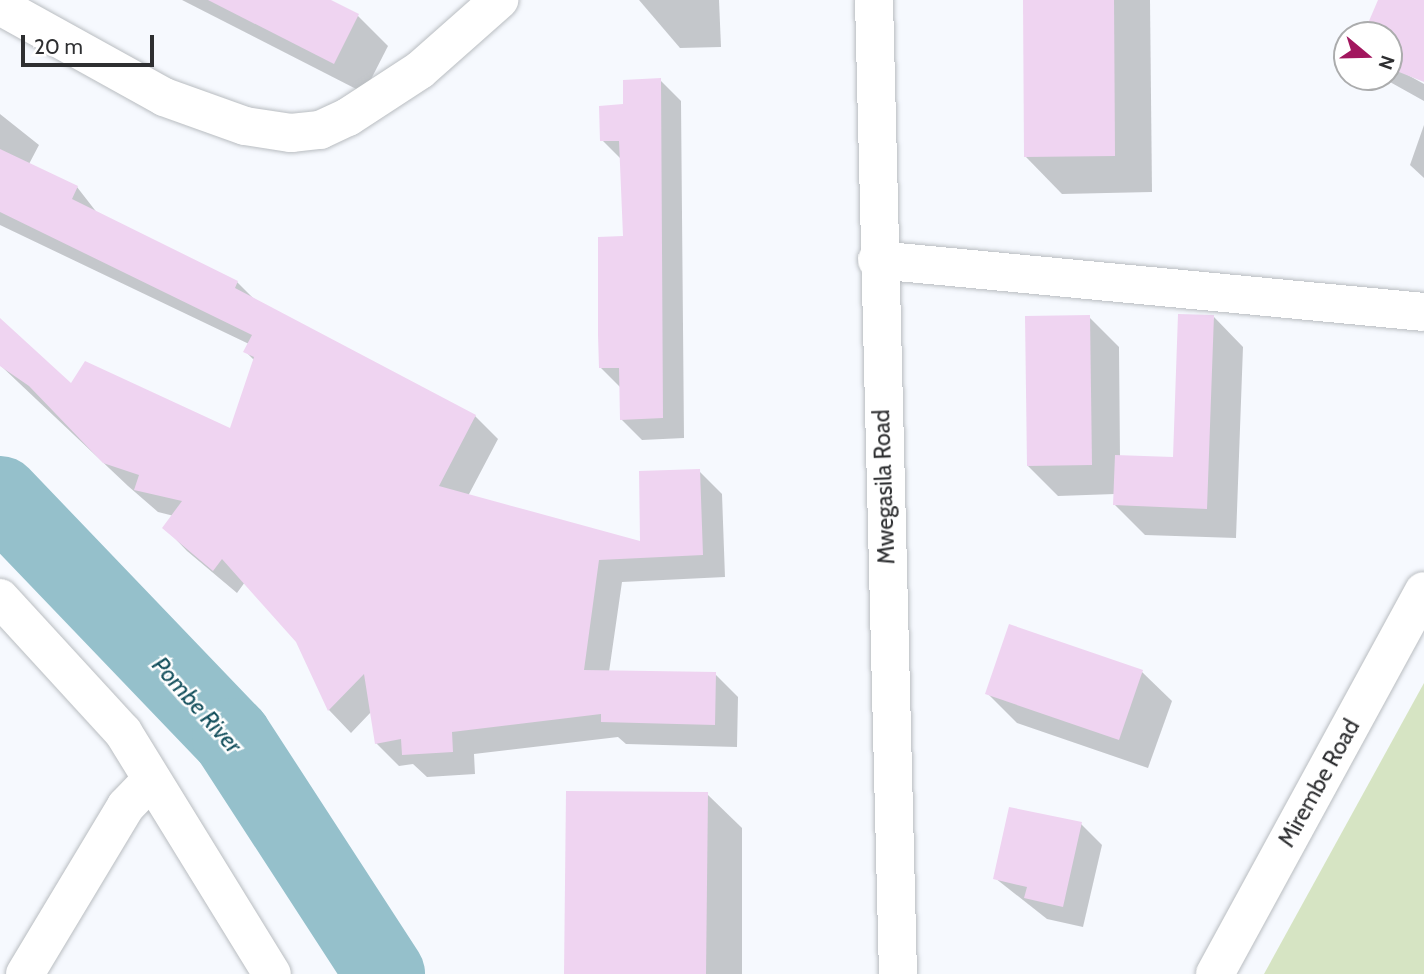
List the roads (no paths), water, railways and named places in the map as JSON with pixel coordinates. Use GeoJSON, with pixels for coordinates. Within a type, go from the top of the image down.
{"type":"FeatureCollection","features":[{"type":"Feature","properties":{"kind":"street"},"geometry":{"type":"LineString","coordinates":[[0,6],[164,97],[245,126],[291,133],[320,130],[348,117],[420,70],[499,0]]}},
{"type":"Feature","properties":{"kind":"street","name":"Mwegasila Road"},"geometry":{"type":"LineString","coordinates":[[874,0],[877,260],[898,974]]}},
{"type":"Feature","properties":{"kind":"street"},"geometry":{"type":"LineString","coordinates":[[877,260],[1424,312]]}},
{"type":"Feature","properties":{"kind":"street","name":"Mirembe Road"},"geometry":{"type":"LineString","coordinates":[[1215,974],[1424,592]]}},
{"type":"Feature","properties":{"kind":"street"},"geometry":{"type":"LineString","coordinates":[[0,598],[124,732],[150,780],[272,974]]}},
{"type":"Feature","properties":{"kind":"street"},"geometry":{"type":"LineString","coordinates":[[24,974],[126,806],[150,780]]}},
{"type":"Feature","properties":{"kind":"waterway","name":"Pombe River"},"geometry":{"type":"LineString","coordinates":[[0,496],[232,738],[385,974]]}}]}
